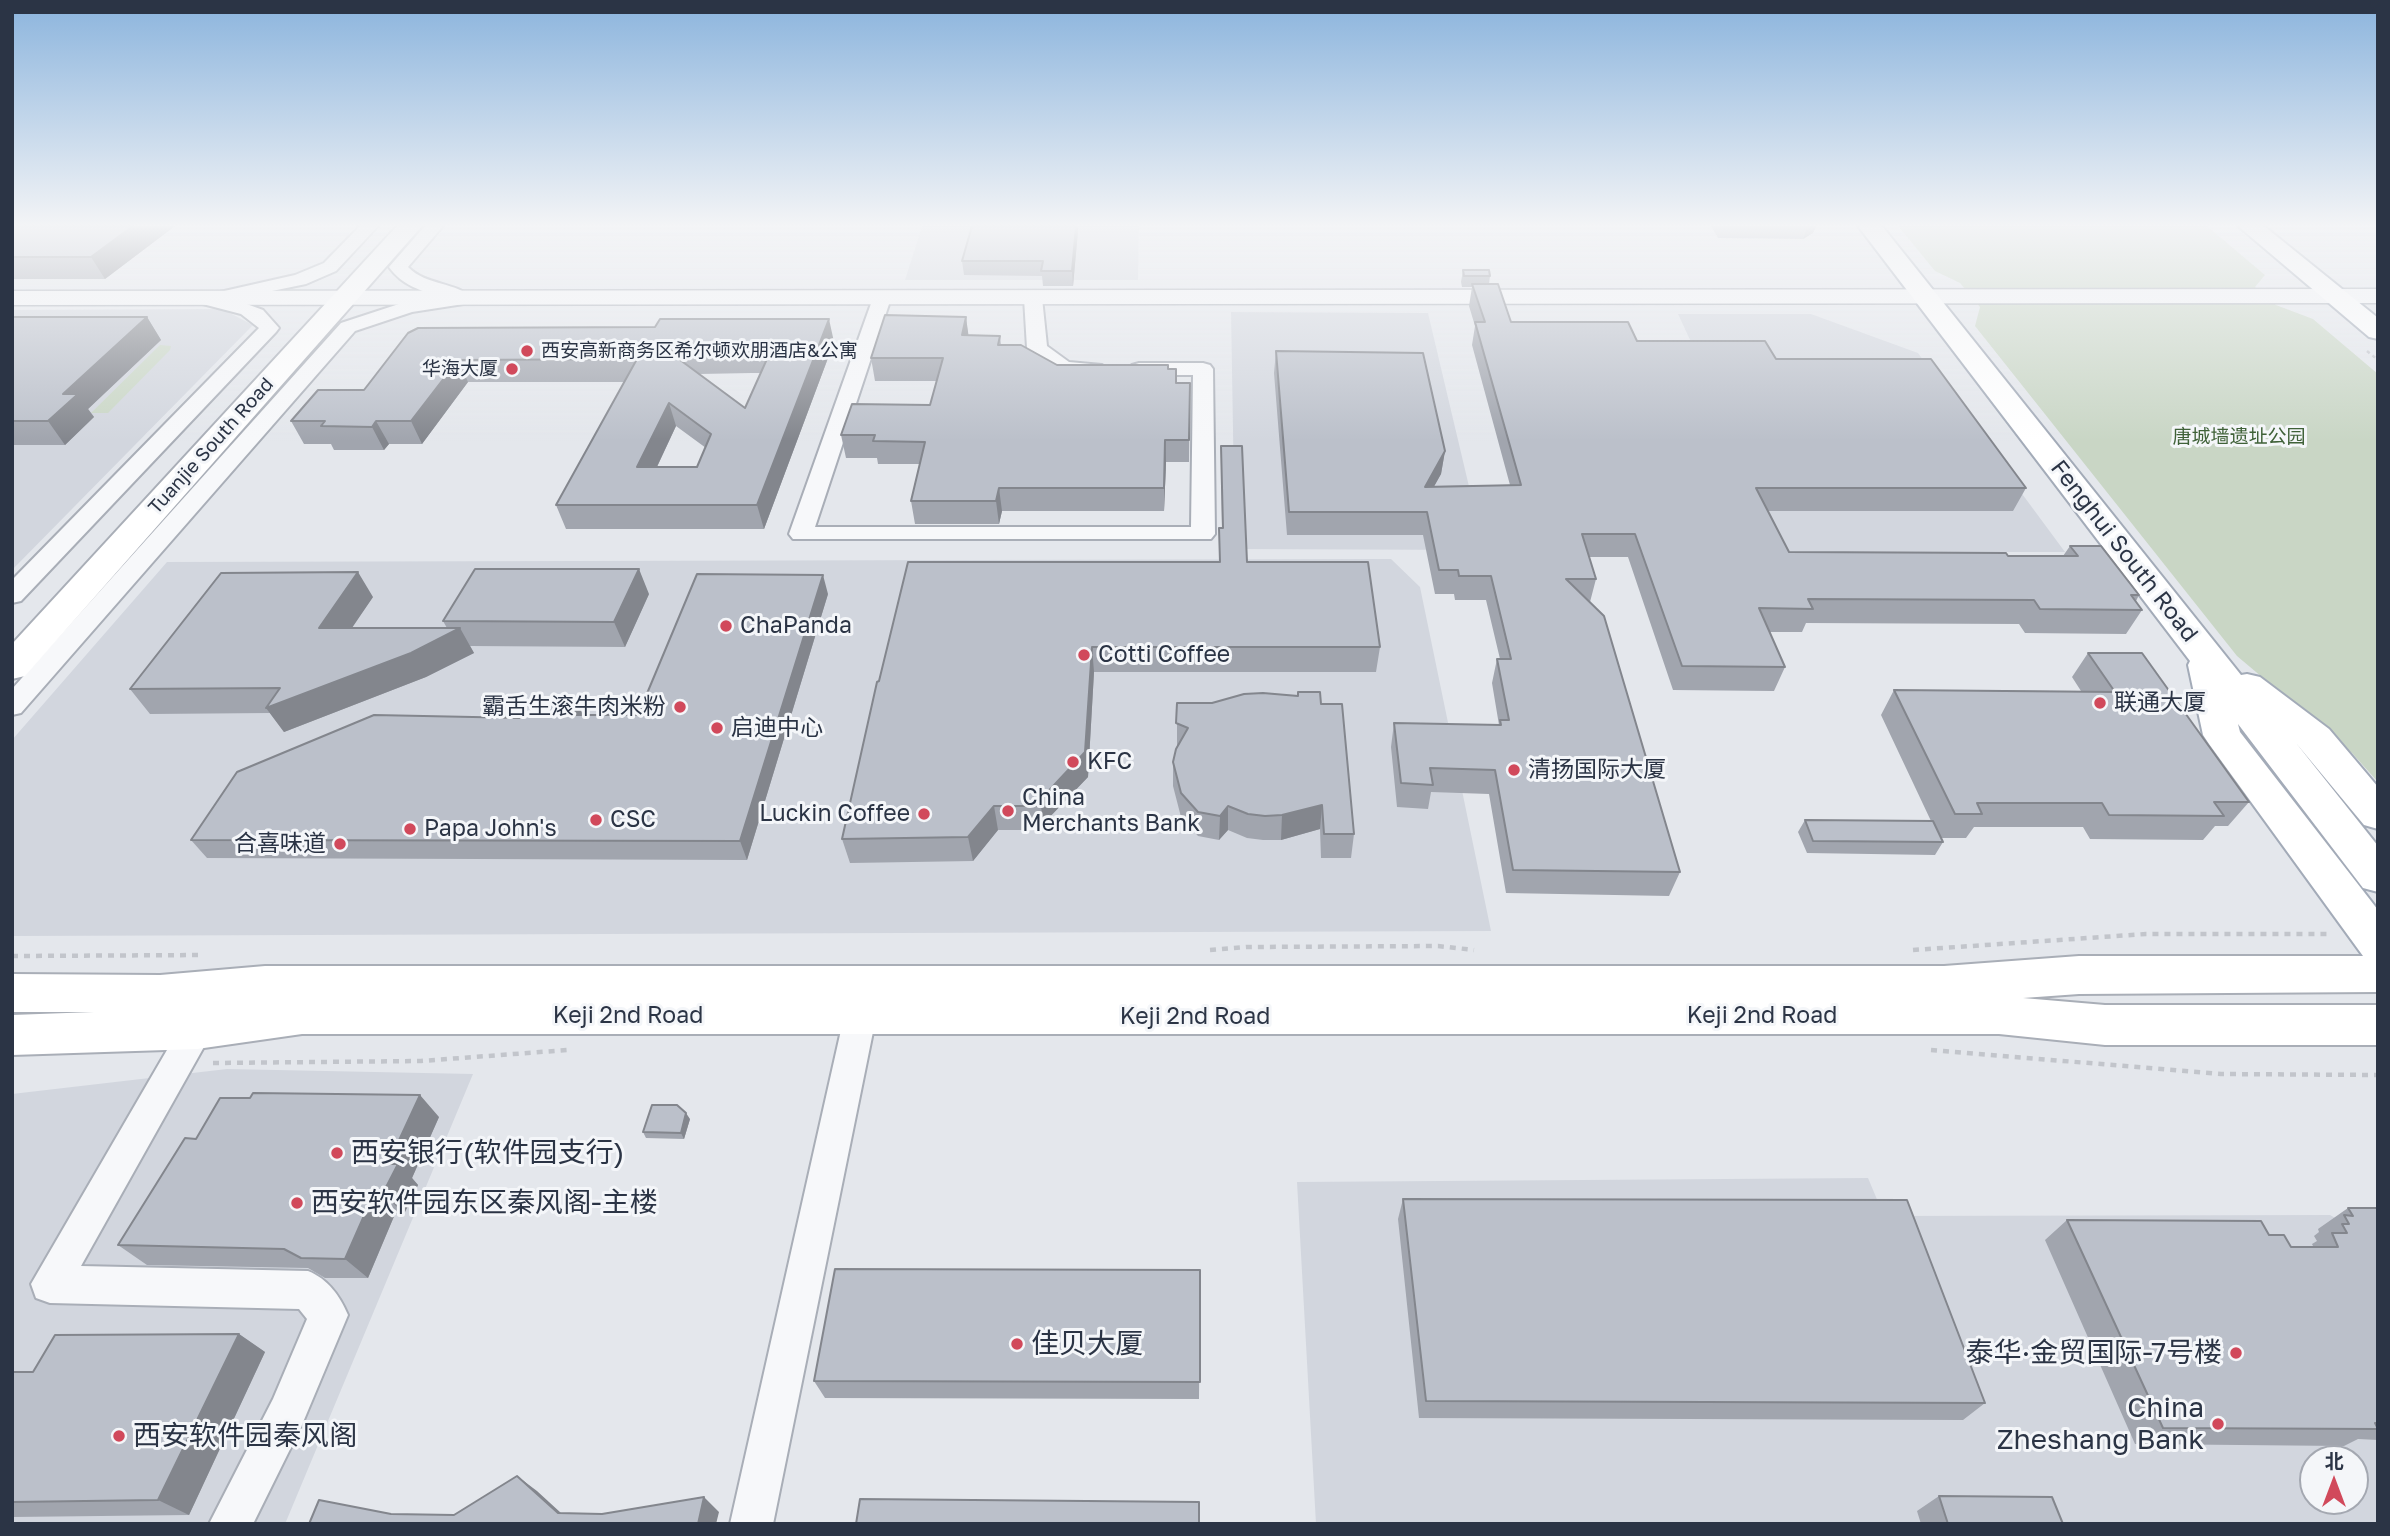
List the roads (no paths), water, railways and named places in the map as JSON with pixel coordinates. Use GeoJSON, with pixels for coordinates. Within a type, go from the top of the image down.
{"type":"FeatureCollection","features":[{"type":"Feature","properties":{"kind":"main road","name":"Tuanjie South Road"},"geometry":{"type":"LineString","coordinates":[[12,636],[335,298]]}},
{"type":"Feature","properties":{"kind":"main road","name":"Tuanjie South Road"},"geometry":{"type":"LineString","coordinates":[[12,667],[335,298]]}},
{"type":"Feature","properties":{"kind":"main road","name":"Fenghui South Road"},"geometry":{"type":"LineString","coordinates":[[1927,298],[2378,876]]}},
{"type":"Feature","properties":{"kind":"main road"},"geometry":{"type":"LineString","coordinates":[[2337,298],[2378,331]]}},
{"type":"Feature","properties":{"kind":"main road"},"geometry":{"type":"LineString","coordinates":[[2204,653],[2316,739],[2378,814]]}},
{"type":"Feature","properties":{"kind":"main road"},"geometry":{"type":"LineString","coordinates":[[2204,653],[2222,735],[2378,943]]}},
{"type":"Feature","properties":{"kind":"main road","name":"Keji 2nd Road"},"geometry":{"type":"LineString","coordinates":[[12,993],[160,993],[265,985],[1944,985],[2079,975],[2378,974]]}},
{"type":"Feature","properties":{"kind":"main road","name":"Keji 2nd Road"},"geometry":{"type":"LineString","coordinates":[[12,1035],[187,1046],[302,1015],[1999,1016],[2105,1025],[2378,1025]]}},
{"type":"Feature","properties":{"kind":"street"},"geometry":{"type":"LineString","coordinates":[[12,298],[1319,298]]}},
{"type":"Feature","properties":{"kind":"street"},"geometry":{"type":"LineString","coordinates":[[12,595],[269,328],[261,316],[246,308],[202,298]]}},
{"type":"Feature","properties":{"kind":"street"},"geometry":{"type":"LineString","coordinates":[[12,706],[348,327],[409,307],[473,298]]}},
{"type":"Feature","properties":{"kind":"street"},"geometry":{"type":"LineString","coordinates":[[882,298],[802,534],[1203,534],[1203,369],[1064,368],[1037,348],[1033,298]]}},
{"type":"Feature","properties":{"kind":"street"},"geometry":{"type":"LineString","coordinates":[[751,1524],[860,1017]]}},
{"type":"Feature","properties":{"kind":"street"},"geometry":{"type":"LineString","coordinates":[[187,1046],[50,1284],[308,1290],[329,1315],[287,1413],[230,1524]]}},
{"type":"Feature","properties":{"kind":"place","name":"西安高新商务区希尔顿欢朋酒店&公寓"},"geometry":{"type":"Point","coordinates":[527,351]}},
{"type":"Feature","properties":{"kind":"place","name":"华海大厦"},"geometry":{"type":"Point","coordinates":[512,369]}},
{"type":"Feature","properties":{"kind":"place","name":"ChaPanda"},"geometry":{"type":"Point","coordinates":[726,626]}},
{"type":"Feature","properties":{"kind":"place","name":"Cotti Coffee"},"geometry":{"type":"Point","coordinates":[1084,655]}},
{"type":"Feature","properties":{"kind":"place","name":"联通大厦"},"geometry":{"type":"Point","coordinates":[2100,703]}},
{"type":"Feature","properties":{"kind":"place","name":"霸舌生滚牛肉米粉"},"geometry":{"type":"Point","coordinates":[680,707]}},
{"type":"Feature","properties":{"kind":"place","name":"启迪中心"},"geometry":{"type":"Point","coordinates":[717,728]}},
{"type":"Feature","properties":{"kind":"place","name":"KFC"},"geometry":{"type":"Point","coordinates":[1073,762]}},
{"type":"Feature","properties":{"kind":"place","name":"清扬国际大厦"},"geometry":{"type":"Point","coordinates":[1514,770]}},
{"type":"Feature","properties":{"kind":"place","name":"China Merchants Bank"},"geometry":{"type":"Point","coordinates":[1008,811]}},
{"type":"Feature","properties":{"kind":"place","name":"Luckin Coffee"},"geometry":{"type":"Point","coordinates":[924,814]}},
{"type":"Feature","properties":{"kind":"place","name":"CSC"},"geometry":{"type":"Point","coordinates":[596,820]}},
{"type":"Feature","properties":{"kind":"place","name":"Papa John's"},"geometry":{"type":"Point","coordinates":[410,829]}},
{"type":"Feature","properties":{"kind":"place","name":"合喜味道"},"geometry":{"type":"Point","coordinates":[340,844]}},
{"type":"Feature","properties":{"kind":"place","name":"西安银行(软件园支行)"},"geometry":{"type":"Point","coordinates":[337,1153]}},
{"type":"Feature","properties":{"kind":"place","name":"西安软件园东区秦风阁-主楼"},"geometry":{"type":"Point","coordinates":[297,1203]}},
{"type":"Feature","properties":{"kind":"place","name":"佳贝大厦"},"geometry":{"type":"Point","coordinates":[1017,1344]}},
{"type":"Feature","properties":{"kind":"place","name":"泰华·金贸国际-7号楼"},"geometry":{"type":"Point","coordinates":[2236,1353]}},
{"type":"Feature","properties":{"kind":"place","name":"China Zheshang Bank"},"geometry":{"type":"Point","coordinates":[2218,1424]}},
{"type":"Feature","properties":{"kind":"place","name":"西安软件园秦风阁"},"geometry":{"type":"Point","coordinates":[119,1436]}},
{"type":"Feature","properties":{"kind":"park label","name":"唐城墙遗址公园"},"geometry":{"type":"Point","coordinates":[2239,437]}}]}
